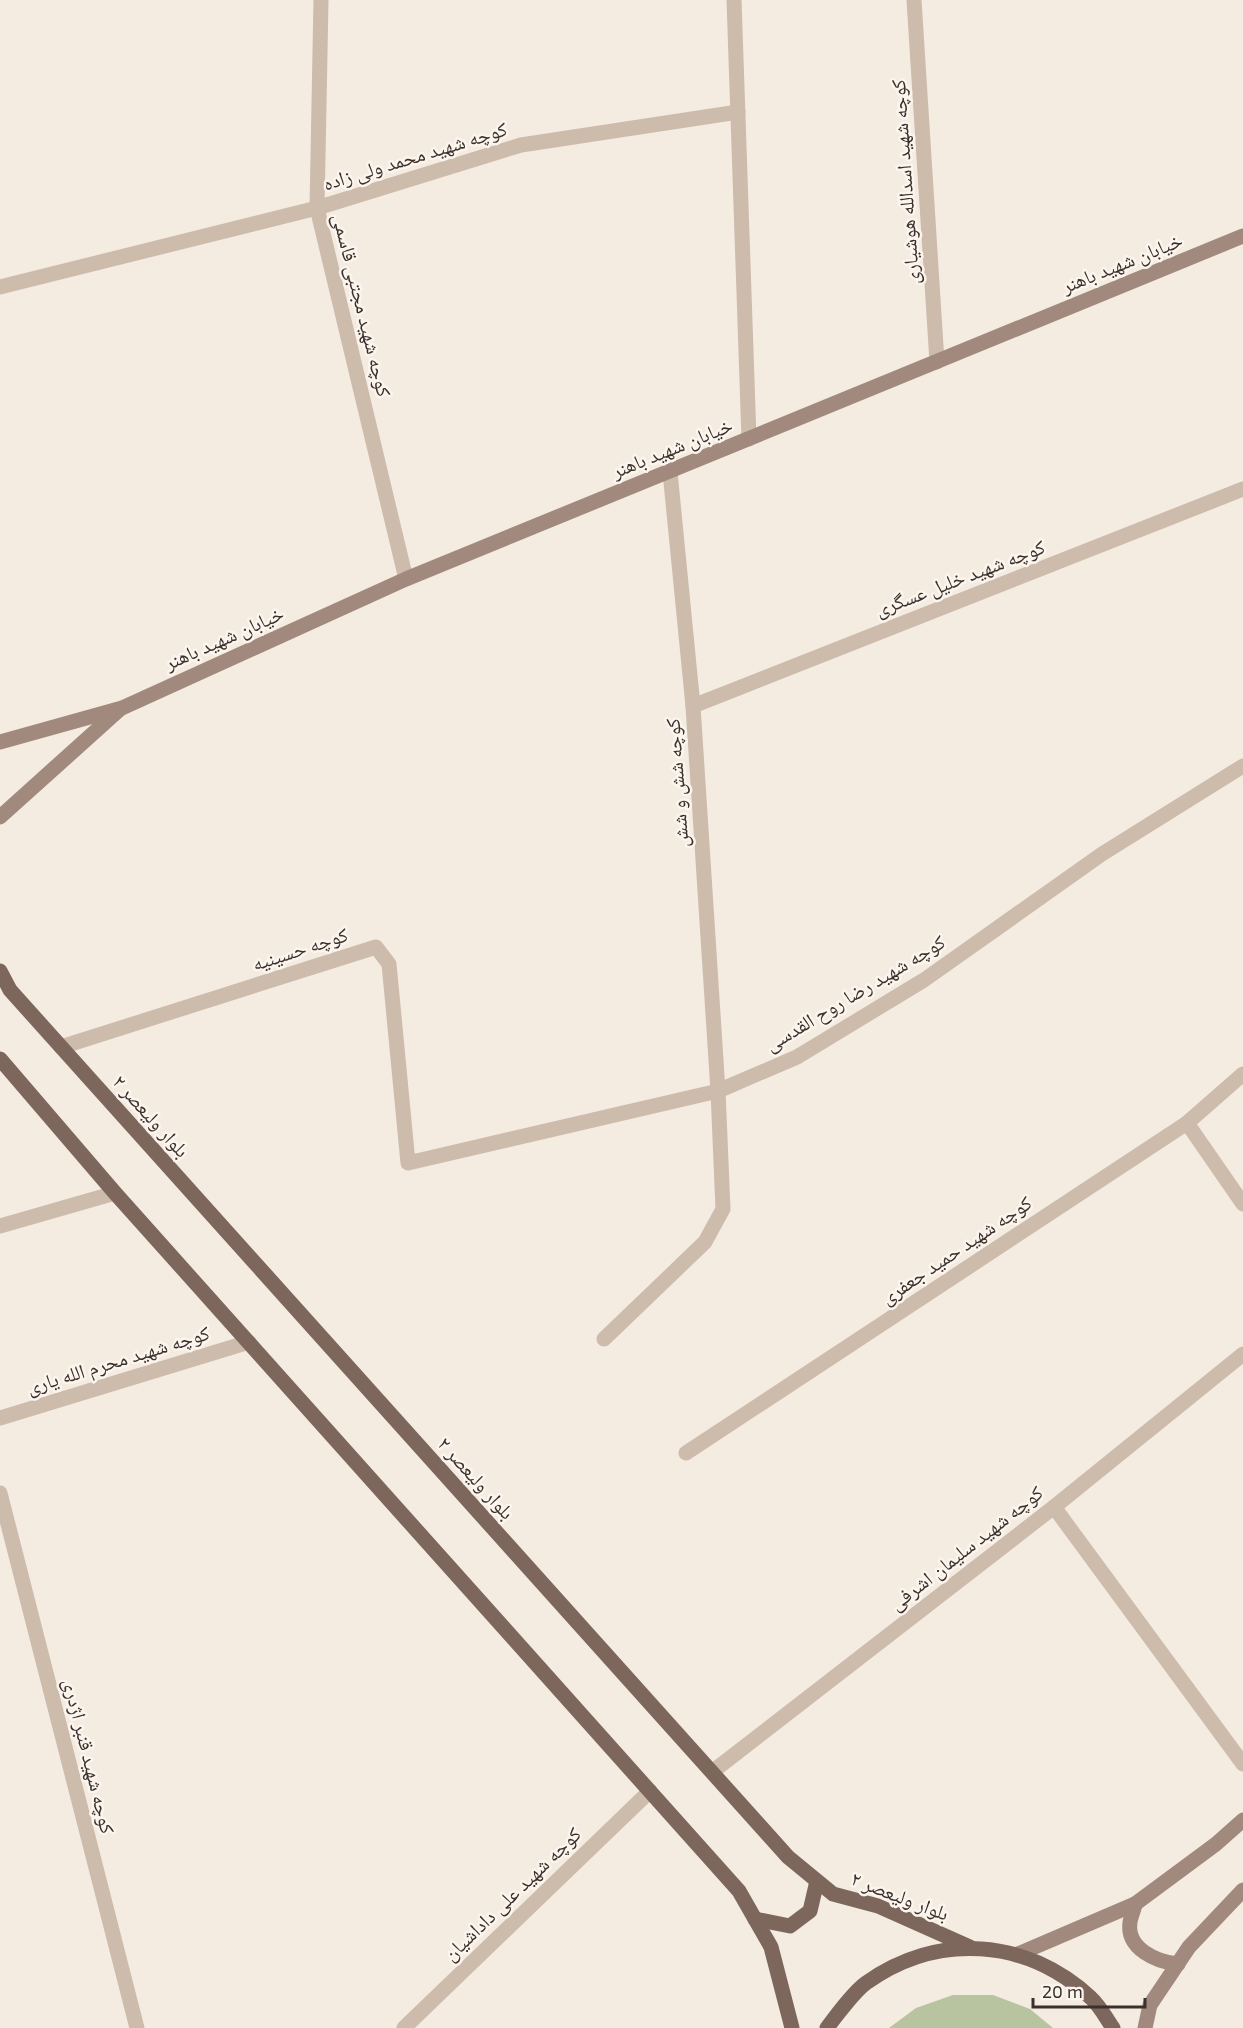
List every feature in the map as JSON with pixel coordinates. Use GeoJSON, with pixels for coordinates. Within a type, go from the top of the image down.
{"type":"FeatureCollection","features":[{"type":"Feature","properties":{"kind":"main road","name":"خیابان شهید باهنر"},"geometry":{"type":"LineString","coordinates":[[0,742],[122,708],[406,579],[1243,236]]}},
{"type":"Feature","properties":{"kind":"main road","name":"خیابان شهید باهنر"},"geometry":{"type":"LineString","coordinates":[[0,817],[122,708]]}},
{"type":"Feature","properties":{"kind":"main road","name":"بلوار ولیعصر ۲"},"geometry":{"type":"LineString","coordinates":[[0,971],[9,990],[788,1857],[833,1894],[878,1906],[970,1947]]}},
{"type":"Feature","properties":{"kind":"main road"},"geometry":{"type":"LineString","coordinates":[[0,1059],[115,1193],[739,1891],[771,1947],[792,2028]]}},
{"type":"Feature","properties":{"kind":"main road"},"geometry":{"type":"LineString","coordinates":[[1018,1954],[1135,1904],[1216,1844],[1243,1820]]}},
{"type":"Feature","properties":{"kind":"main road"},"geometry":{"type":"LineString","coordinates":[[755,1919],[790,1926],[810,1911],[817,1881]]}},
{"type":"Feature","properties":{"kind":"main road"},"geometry":{"type":"LineString","coordinates":[[1145,2028],[1150,2005],[1189,1947],[1243,1890]]}},
{"type":"Feature","properties":{"kind":"main road"},"geometry":{"type":"LineString","coordinates":[[1135,1904],[1129,1923],[1139,1948],[1161,1962],[1178,1964]]}},
{"type":"Feature","properties":{"kind":"main road"},"geometry":{"type":"LineString","coordinates":[[827,2028],[865,1984],[914,1957],[970,1947],[1018,1954],[1059,1972],[1093,2000],[1113,2028]]}},
{"type":"Feature","properties":{"kind":"street","name":"کوچه شهید مجتبی قاسمی"},"geometry":{"type":"LineString","coordinates":[[321,0],[317,208],[406,579]]}},
{"type":"Feature","properties":{"kind":"street"},"geometry":{"type":"LineString","coordinates":[[734,0],[749,439]]}},
{"type":"Feature","properties":{"kind":"street","name":"کوچه شهید اسدالله هوشیاری"},"geometry":{"type":"LineString","coordinates":[[914,0],[937,362]]}},
{"type":"Feature","properties":{"kind":"street","name":"کوچه شهید محمد ولی زاده"},"geometry":{"type":"LineString","coordinates":[[0,287],[317,208],[521,145],[738,112]]}},
{"type":"Feature","properties":{"kind":"street","name":"کوچه شش و شش"},"geometry":{"type":"LineString","coordinates":[[604,1339],[705,1242],[723,1209],[718,1091],[693,706],[670,472]]}},
{"type":"Feature","properties":{"kind":"street","name":"کوچه شهید خلیل عسگری"},"geometry":{"type":"LineString","coordinates":[[693,706],[1243,489]]}},
{"type":"Feature","properties":{"kind":"street","name":"کوچه شهید رضا روح القدسی"},"geometry":{"type":"LineString","coordinates":[[408,1163],[718,1091],[797,1057],[924,980],[1102,854],[1243,766]]}},
{"type":"Feature","properties":{"kind":"street","name":"کوچه حسینیه"},"geometry":{"type":"LineString","coordinates":[[61,1047],[376,947],[389,964],[408,1163]]}},
{"type":"Feature","properties":{"kind":"street","name":"کوچه شهید حمید جعفری"},"geometry":{"type":"LineString","coordinates":[[686,1453],[1187,1123],[1243,1074]]}},
{"type":"Feature","properties":{"kind":"street"},"geometry":{"type":"LineString","coordinates":[[1187,1123],[1243,1204]]}},
{"type":"Feature","properties":{"kind":"street"},"geometry":{"type":"LineString","coordinates":[[0,1226],[115,1193]]}},
{"type":"Feature","properties":{"kind":"street","name":"کوچه شهید محرم الله یاری"},"geometry":{"type":"LineString","coordinates":[[0,1418],[249,1342]]}},
{"type":"Feature","properties":{"kind":"street","name":"کوچه شهید سلیمان اشرفی"},"geometry":{"type":"LineString","coordinates":[[712,1772],[1054,1507],[1243,1354]]}},
{"type":"Feature","properties":{"kind":"street","name":"کوچه شهید قنبر اژدری"},"geometry":{"type":"LineString","coordinates":[[0,1493],[137,2028]]}},
{"type":"Feature","properties":{"kind":"street"},"geometry":{"type":"LineString","coordinates":[[1054,1507],[1243,1764]]}},
{"type":"Feature","properties":{"kind":"street","name":"کوچه شهید علی داداشیان"},"geometry":{"type":"LineString","coordinates":[[404,2028],[650,1791]]}},
{"type":"Feature","properties":{"kind":"green space"},"geometry":{"type":"Polygon","coordinates":[[[953,1995],[993,1995],[1030,2009],[1053,2028],[889,2028],[916,2008],[953,1995]]]}}]}
